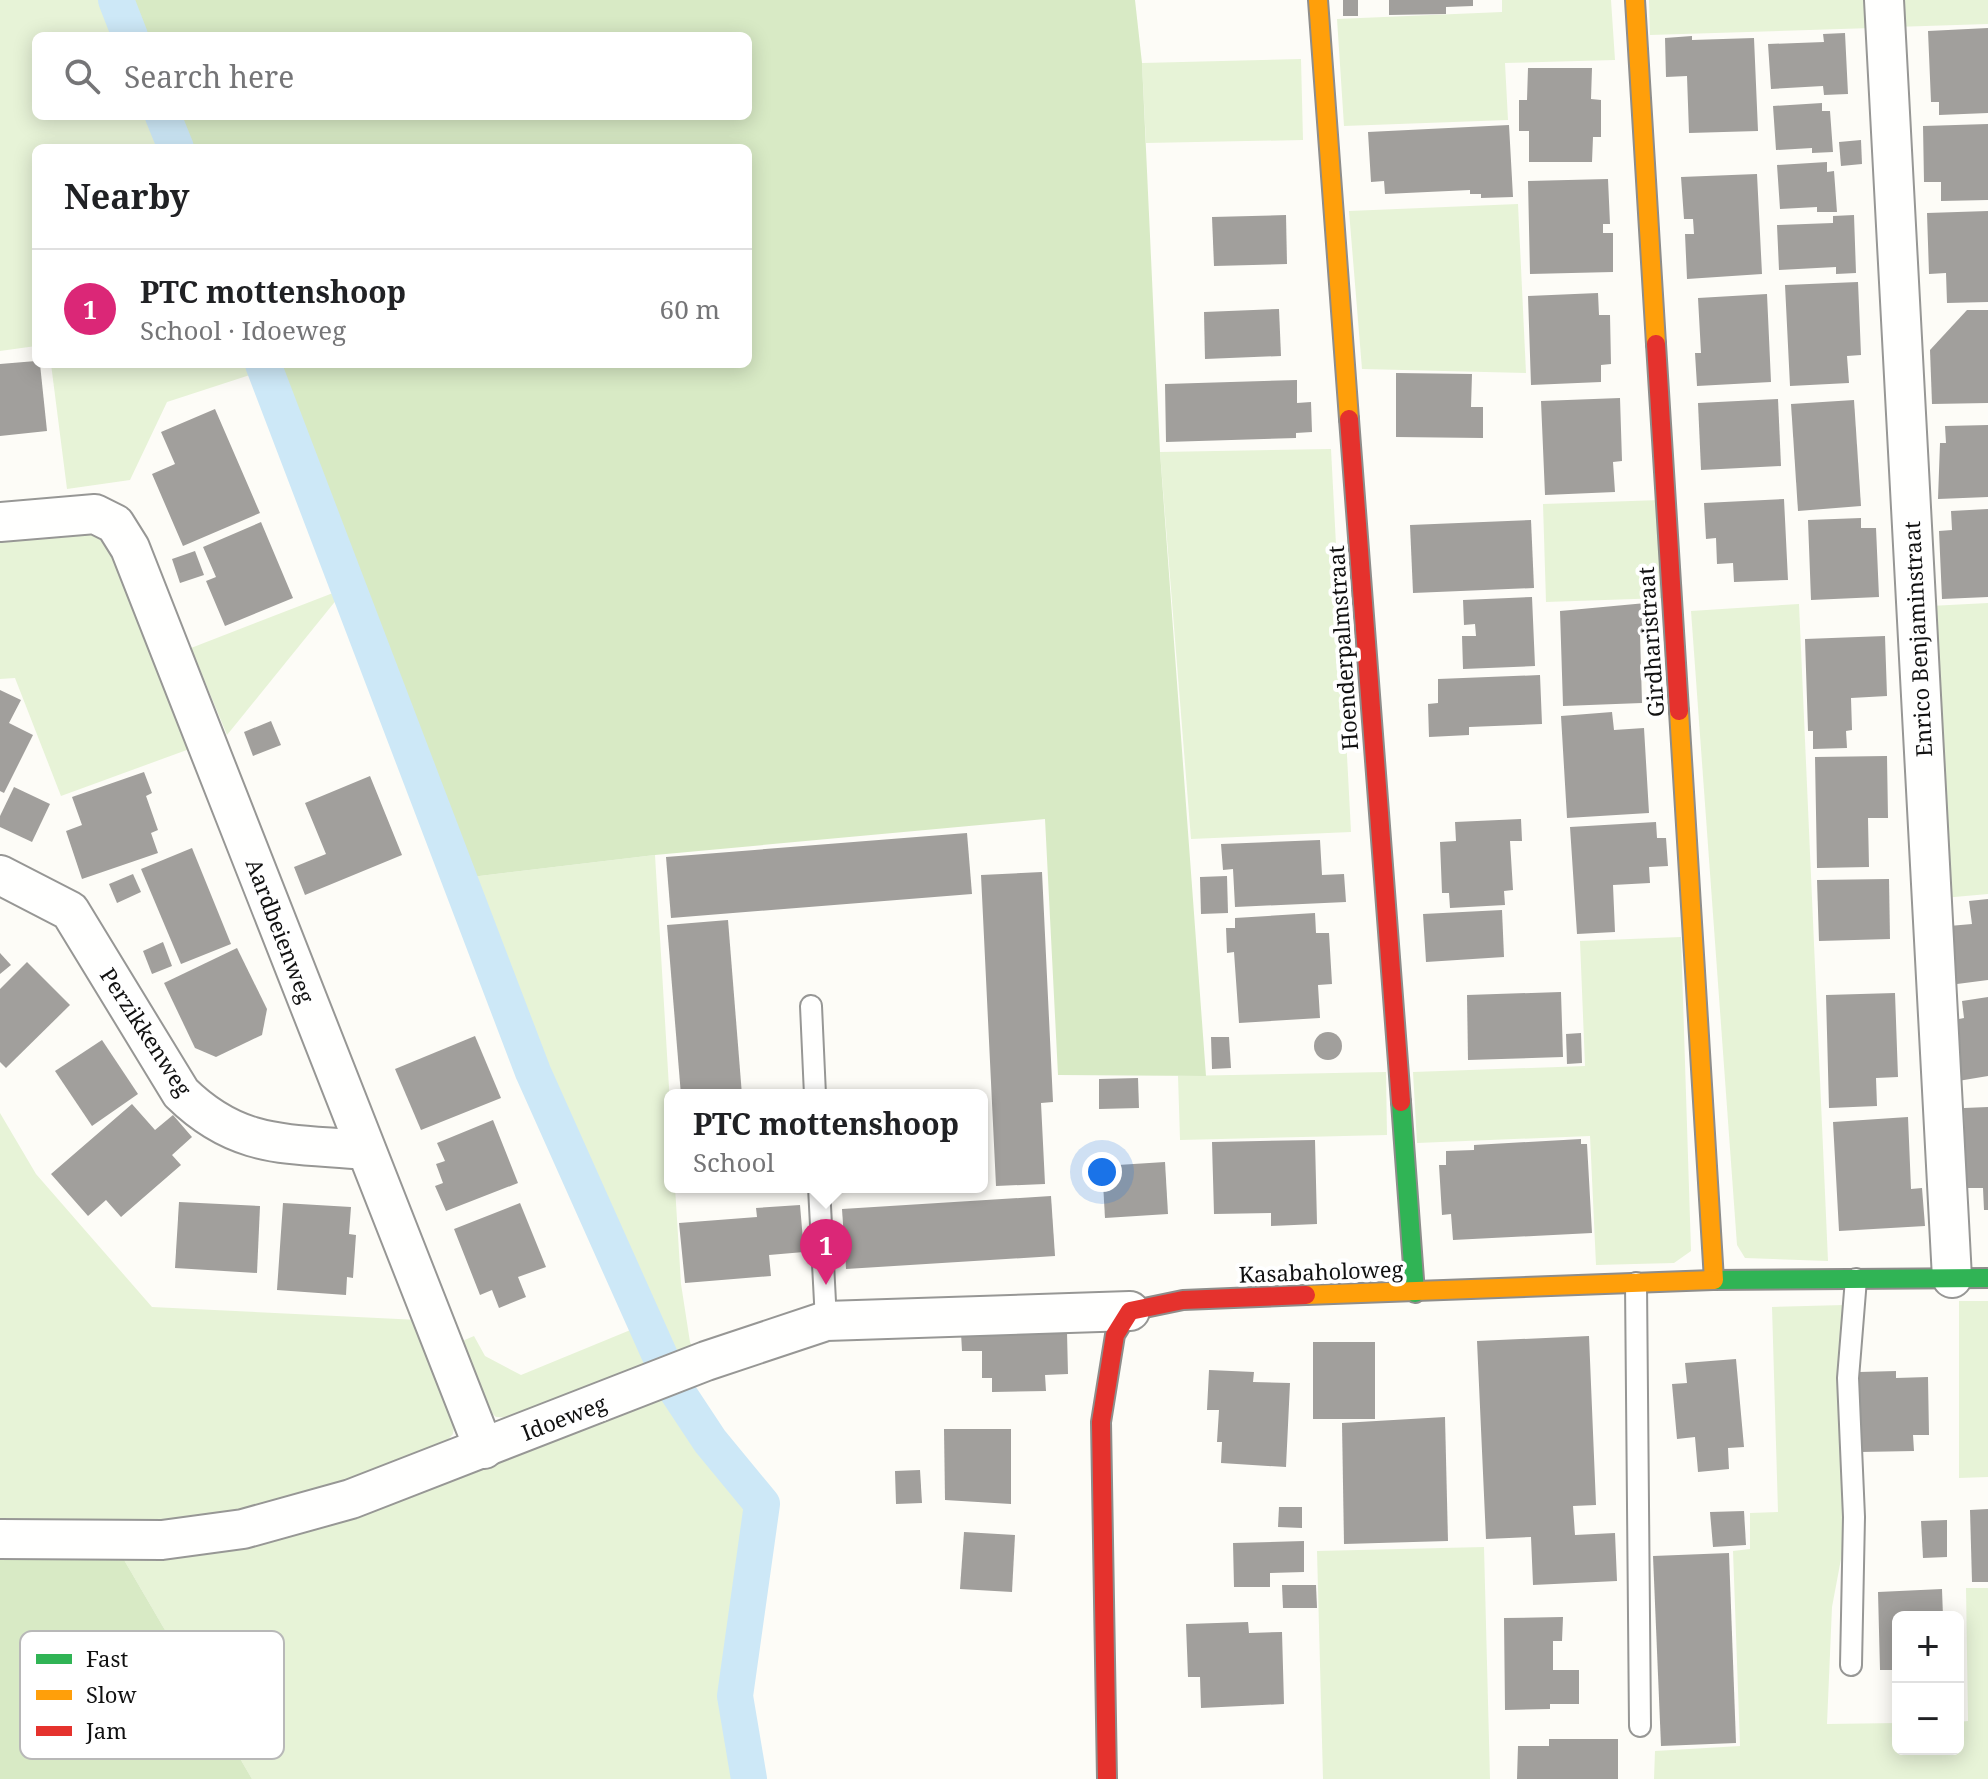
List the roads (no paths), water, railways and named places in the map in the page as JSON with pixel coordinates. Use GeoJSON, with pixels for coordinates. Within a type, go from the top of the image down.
{"type":"FeatureCollection","features":[{"type":"Feature","properties":{"kind":"street","name":"Hoenderpalmstraat"},"geometry":{"type":"LineString","coordinates":[[1318,0],[1415,1293]]}},
{"type":"Feature","properties":{"kind":"street","name":"Girdharistraat"},"geometry":{"type":"LineString","coordinates":[[1635,0],[1714,1280]]}},
{"type":"Feature","properties":{"kind":"street","name":"Enrico Benjaminstraat"},"geometry":{"type":"LineString","coordinates":[[1884,0],[1970,1278]]}},
{"type":"Feature","properties":{"kind":"street","name":"Aardbeienweg"},"geometry":{"type":"LineString","coordinates":[[0,522],[95,514],[115,524],[130,548],[484,1449]]}},
{"type":"Feature","properties":{"kind":"street","name":"Perzikkenweg"},"geometry":{"type":"LineString","coordinates":[[0,875],[70,911],[181,1093],[206,1117],[253,1139],[365,1150]]}},
{"type":"Feature","properties":{"kind":"street","name":"Kasabaholoweg"},"geometry":{"type":"LineString","coordinates":[[1130,1311],[1183,1300],[1714,1280],[1970,1278]]}},
{"type":"Feature","properties":{"kind":"street","name":"Idoeweg"},"geometry":{"type":"LineString","coordinates":[[0,1539],[162,1540],[243,1529],[351,1499],[706,1361],[826,1321],[1130,1311]]}},
{"type":"Feature","properties":{"kind":"street"},"geometry":{"type":"LineString","coordinates":[[1107,1779],[1101,1422],[1115,1335],[1130,1311]]}},
{"type":"Feature","properties":{"kind":"lane"},"geometry":{"type":"LineString","coordinates":[[811,1006],[815,1089]]}},
{"type":"Feature","properties":{"kind":"lane"},"geometry":{"type":"LineString","coordinates":[[819,1193],[826,1321]]}},
{"type":"Feature","properties":{"kind":"lane"},"geometry":{"type":"LineString","coordinates":[[1851,1665],[1854,1517],[1848,1378],[1856,1279]]}},
{"type":"Feature","properties":{"kind":"lane"},"geometry":{"type":"LineString","coordinates":[[1636,1283],[1640,1726]]}},
{"type":"Feature","properties":{"kind":"waterway"},"geometry":{"type":"LineString","coordinates":[[116,0],[128,32]]}},
{"type":"Feature","properties":{"kind":"waterway"},"geometry":{"type":"LineString","coordinates":[[165,120],[174,144]]}},
{"type":"Feature","properties":{"kind":"waterway"},"geometry":{"type":"LineString","coordinates":[[265,368],[533,1072],[673,1385],[710,1441],[762,1504],[735,1696],[749,1779]]}},
{"type":"Feature","properties":{"kind":"place","name":"PTC mottenshoop"},"geometry":{"type":"Point","coordinates":[826,1285]}}]}
